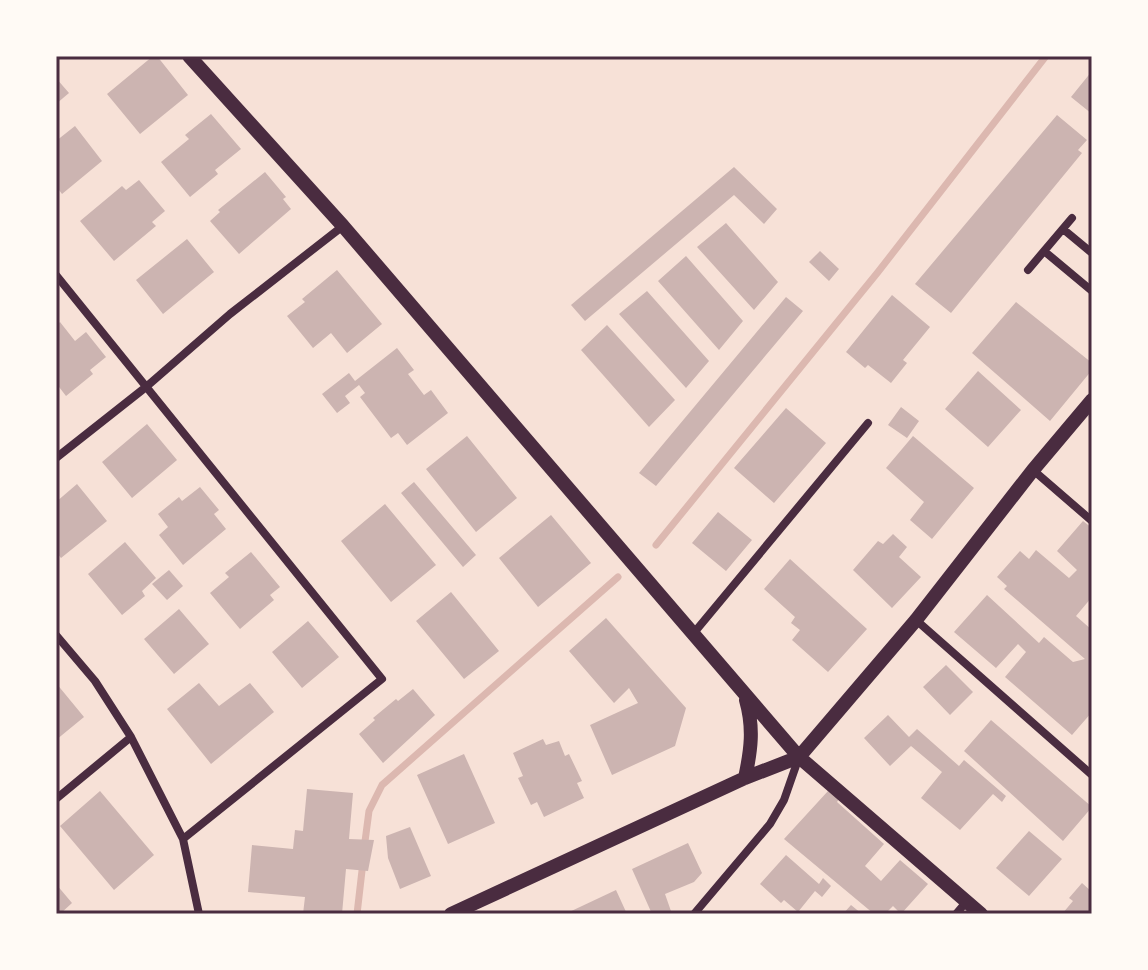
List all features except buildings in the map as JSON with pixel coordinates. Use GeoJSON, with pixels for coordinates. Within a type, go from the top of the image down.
{"type":"FeatureCollection","features":[{"type":"Feature","properties":{"kind":"street"},"geometry":{"type":"LineString","coordinates":[[189,56],[343,226],[799,757],[981,914]]}},
{"type":"Feature","properties":{"kind":"street"},"geometry":{"type":"LineString","coordinates":[[1028,270],[1072,218]]}},
{"type":"Feature","properties":{"kind":"street"},"geometry":{"type":"LineString","coordinates":[[56,458],[146,387],[230,314],[343,226]]}},
{"type":"Feature","properties":{"kind":"street"},"geometry":{"type":"LineString","coordinates":[[1063,229],[1092,253]]}},
{"type":"Feature","properties":{"kind":"street"},"geometry":{"type":"LineString","coordinates":[[1044,251],[1092,291]]}},
{"type":"Feature","properties":{"kind":"street"},"geometry":{"type":"LineString","coordinates":[[56,275],[382,679],[183,839]]}},
{"type":"Feature","properties":{"kind":"street"},"geometry":{"type":"LineString","coordinates":[[694,914],[770,824],[784,800],[799,757],[916,620],[1092,400]]}},
{"type":"Feature","properties":{"kind":"street"},"geometry":{"type":"LineString","coordinates":[[693,634],[868,423]]}},
{"type":"Feature","properties":{"kind":"street"},"geometry":{"type":"LineString","coordinates":[[1033,470],[1092,521]]}},
{"type":"Feature","properties":{"kind":"street"},"geometry":{"type":"LineString","coordinates":[[916,620],[1092,775]]}},
{"type":"Feature","properties":{"kind":"street"},"geometry":{"type":"LineString","coordinates":[[56,635],[95,681],[131,737],[183,839],[199,914]]}},
{"type":"Feature","properties":{"kind":"street"},"geometry":{"type":"LineString","coordinates":[[743,692],[751,717],[752,743],[745,778]]}},
{"type":"Feature","properties":{"kind":"street"},"geometry":{"type":"LineString","coordinates":[[56,799],[131,737]]}},
{"type":"Feature","properties":{"kind":"street"},"geometry":{"type":"LineString","coordinates":[[451,914],[745,778],[799,757]]}},
{"type":"Feature","properties":{"kind":"street"},"geometry":{"type":"LineString","coordinates":[[956,914],[967,901]]}},
{"type":"Feature","properties":{"kind":"waterway"},"geometry":{"type":"LineString","coordinates":[[656,545],[878,272],[1046,56]]}},
{"type":"Feature","properties":{"kind":"waterway"},"geometry":{"type":"LineString","coordinates":[[364,849],[369,811],[382,785],[618,577]]}},
{"type":"Feature","properties":{"kind":"waterway"},"geometry":{"type":"LineString","coordinates":[[357,914],[363,862]]}}]}
